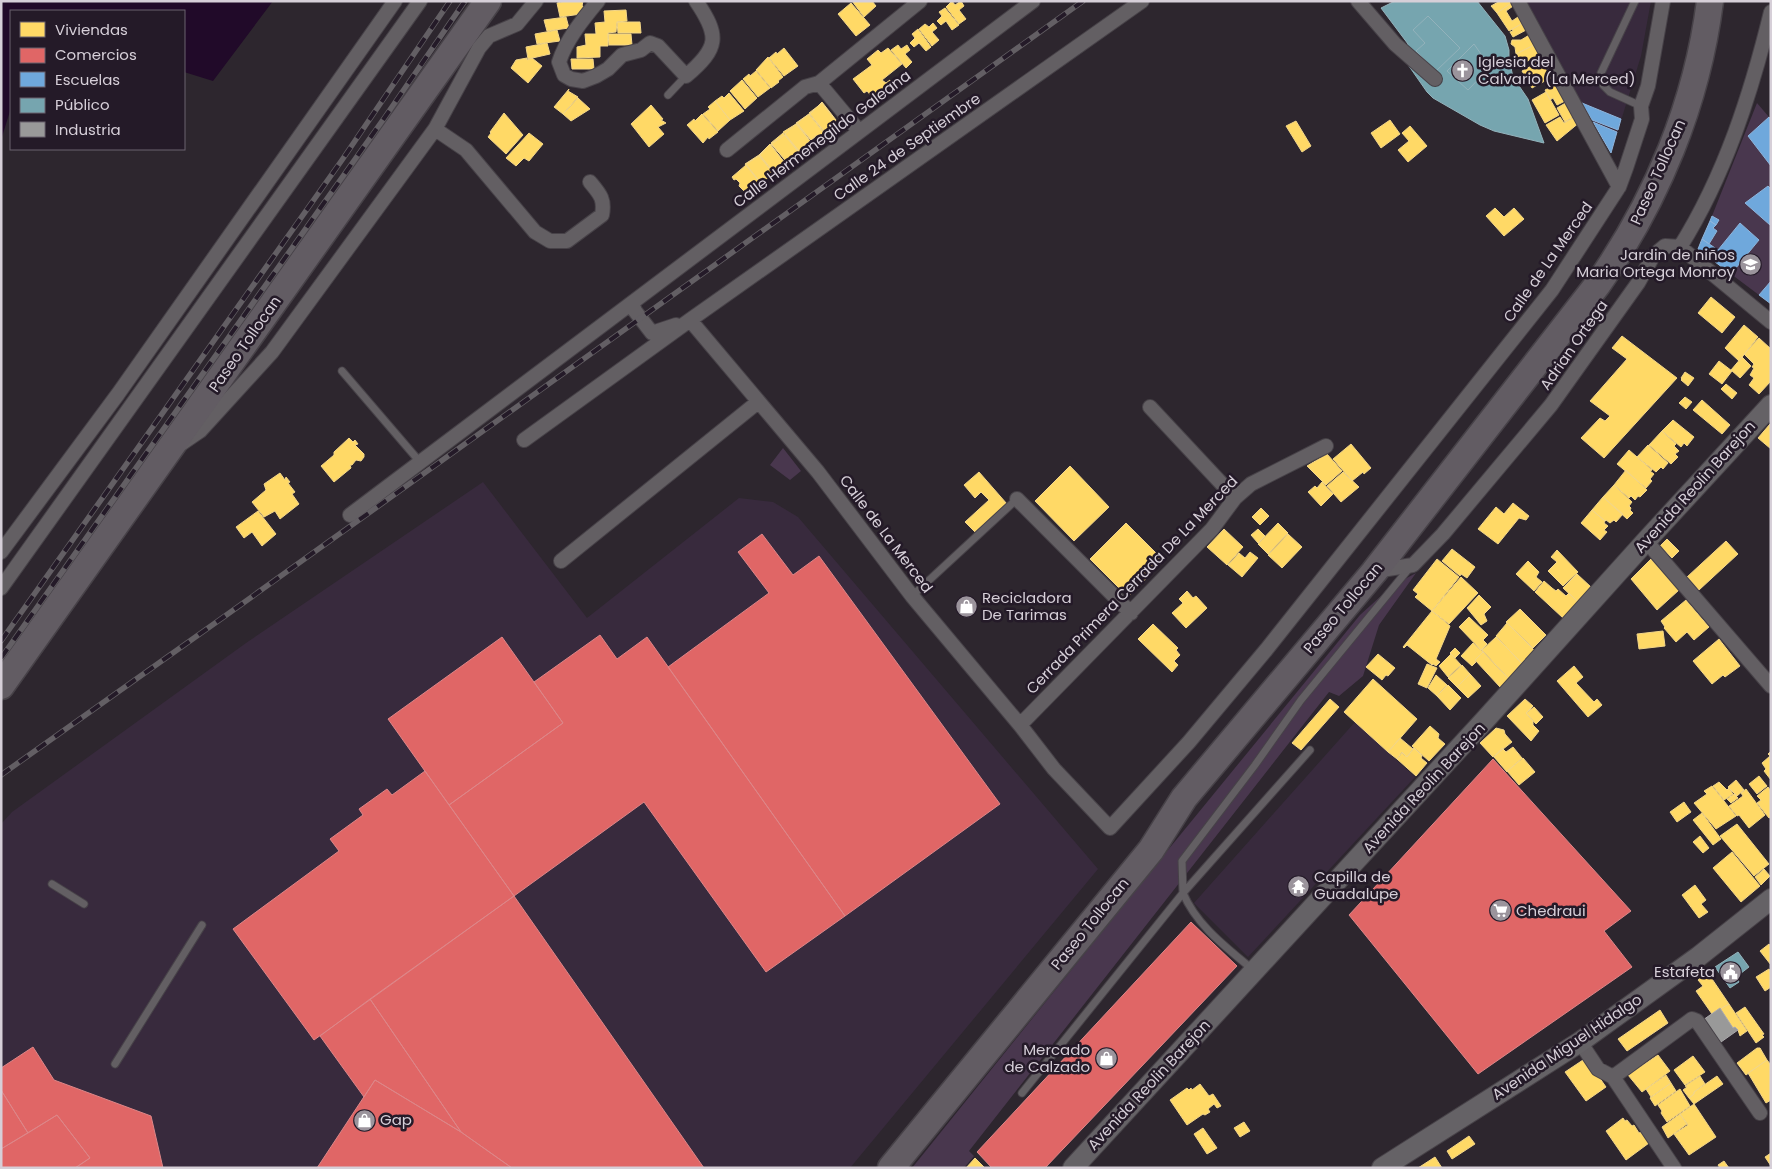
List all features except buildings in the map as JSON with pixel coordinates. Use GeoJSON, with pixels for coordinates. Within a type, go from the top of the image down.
{"type":"FeatureCollection","features":[{"type":"Feature","properties":{"kind":"highway","name":"Paseo Tollocan"},"geometry":{"type":"LineString","coordinates":[[1,686],[488,1]]}},
{"type":"Feature","properties":{"kind":"highway","name":"Paseo Tollocan"},"geometry":{"type":"LineString","coordinates":[[891,1168],[1151,850],[1184,798],[1374,572],[1621,252],[1655,188],[1682,120],[1702,49],[1710,1]]}},
{"type":"Feature","properties":{"kind":"main road","name":"Avenida Reolin Barejon"},"geometry":{"type":"LineString","coordinates":[[1073,1168],[1484,721],[1646,540],[1771,405]]}},
{"type":"Feature","properties":{"kind":"main road","name":"Avenida Miguel Hidalgo"},"geometry":{"type":"LineString","coordinates":[[1382,1168],[1580,1042],[1698,957],[1771,899]]}},
{"type":"Feature","properties":{"kind":"street"},"geometry":{"type":"LineString","coordinates":[[1,552],[124,386],[395,1]]}},
{"type":"Feature","properties":{"kind":"street"},"geometry":{"type":"LineString","coordinates":[[1,588],[420,1]]}},
{"type":"Feature","properties":{"kind":"street"},"geometry":{"type":"LineString","coordinates":[[170,449],[186,442],[200,431],[272,352],[435,129],[479,48],[489,36],[517,24],[536,1]]}},
{"type":"Feature","properties":{"kind":"street"},"geometry":{"type":"LineString","coordinates":[[598,1],[570,39],[560,57],[559,62],[564,75],[571,79],[583,81],[596,76],[608,69],[622,55],[641,50],[650,43],[658,46],[686,76],[703,62],[714,34],[696,1]]}},
{"type":"Feature","properties":{"kind":"street"},"geometry":{"type":"LineString","coordinates":[[727,150],[805,87],[819,83],[920,1]]}},
{"type":"Feature","properties":{"kind":"street","name":"Calle Hermenegildo Galeana"},"geometry":{"type":"LineString","coordinates":[[350,515],[859,130],[1033,1]]}},
{"type":"Feature","properties":{"kind":"street","name":"Calle 24 de Septiembre"},"geometry":{"type":"LineString","coordinates":[[524,440],[690,320],[1142,1]]}},
{"type":"Feature","properties":{"kind":"street"},"geometry":{"type":"LineString","coordinates":[[1358,1],[1395,44],[1435,79]]}},
{"type":"Feature","properties":{"kind":"street"},"geometry":{"type":"LineString","coordinates":[[1518,1],[1619,187]]}},
{"type":"Feature","properties":{"kind":"street","name":"Calle de La Merced"},"geometry":{"type":"LineString","coordinates":[[690,320],[818,472],[912,596],[1020,725],[1054,769],[1110,828],[1189,742],[1266,650],[1552,290],[1619,187],[1642,120],[1641,106],[1648,86],[1662,1]]}},
{"type":"Feature","properties":{"kind":"street"},"geometry":{"type":"LineString","coordinates":[[1771,12],[1768,42],[1718,177],[1707,202],[1680,247],[1771,322]]}},
{"type":"Feature","properties":{"kind":"street"},"geometry":{"type":"LineString","coordinates":[[819,83],[859,130]]}},
{"type":"Feature","properties":{"kind":"street"},"geometry":{"type":"LineString","coordinates":[[435,129],[466,150],[535,232],[550,242],[567,240],[602,215],[604,205],[601,195],[590,182]]}},
{"type":"Feature","properties":{"kind":"street","name":"Adrian Ortega"},"geometry":{"type":"LineString","coordinates":[[1413,565],[1444,534],[1551,406],[1638,283],[1653,256],[1665,246],[1680,247]]}},
{"type":"Feature","properties":{"kind":"street"},"geometry":{"type":"LineString","coordinates":[[632,303],[635,311],[652,333],[690,320]]}},
{"type":"Feature","properties":{"kind":"street"},"geometry":{"type":"LineString","coordinates":[[561,561],[758,402]]}},
{"type":"Feature","properties":{"kind":"street"},"geometry":{"type":"LineString","coordinates":[[1150,407],[1235,498]]}},
{"type":"Feature","properties":{"kind":"street","name":"Cerrada Primera Cerrada De La Merced"},"geometry":{"type":"LineString","coordinates":[[1020,725],[1212,529],[1235,498],[1251,484],[1326,446]]}},
{"type":"Feature","properties":{"kind":"street"},"geometry":{"type":"LineString","coordinates":[[1017,499],[1131,613]]}},
{"type":"Feature","properties":{"kind":"street"},"geometry":{"type":"LineString","coordinates":[[1646,540],[1771,686]]}},
{"type":"Feature","properties":{"kind":"street"},"geometry":{"type":"LineString","coordinates":[[1374,572],[1413,565]]}},
{"type":"Feature","properties":{"kind":"street"},"geometry":{"type":"LineString","coordinates":[[1613,1077],[1692,1019],[1697,1021],[1760,1113]]}},
{"type":"Feature","properties":{"kind":"street"},"geometry":{"type":"LineString","coordinates":[[1580,1042],[1598,1068],[1613,1077],[1674,1168]]}},
{"type":"Feature","properties":{"kind":"lane"},"geometry":{"type":"LineString","coordinates":[[1634,1],[1601,73],[1603,85],[1610,92],[1641,106]]}},
{"type":"Feature","properties":{"kind":"lane"},"geometry":{"type":"LineString","coordinates":[[668,95],[686,76]]}},
{"type":"Feature","properties":{"kind":"lane"},"geometry":{"type":"LineString","coordinates":[[342,371],[421,463]]}},
{"type":"Feature","properties":{"kind":"lane"},"geometry":{"type":"LineString","coordinates":[[912,596],[1017,499]]}},
{"type":"Feature","properties":{"kind":"lane"},"geometry":{"type":"LineString","coordinates":[[1255,971],[1199,921],[1188,905],[1183,893],[1182,861],[1256,764],[1301,700],[1413,565]]}},
{"type":"Feature","properties":{"kind":"lane"},"geometry":{"type":"LineString","coordinates":[[1022,1093],[1183,893],[1310,750]]}},
{"type":"Feature","properties":{"kind":"lane"},"geometry":{"type":"LineString","coordinates":[[52,884],[84,904]]}},
{"type":"Feature","properties":{"kind":"lane"},"geometry":{"type":"LineString","coordinates":[[115,1064],[202,925]]}},
{"type":"Feature","properties":{"kind":"shaded area"},"geometry":{"type":"Polygon","coordinates":[[[1,1],[273,1],[213,81],[185,72],[185,10],[10,10],[10,111],[1,140],[1,1]]]}},
{"type":"Feature","properties":{"kind":"shaded area"},"geometry":{"type":"Polygon","coordinates":[[[1523,1],[1651,1],[1641,56],[1611,153],[1523,1]]]}},
{"type":"Feature","properties":{"kind":"shaded area"},"geometry":{"type":"Polygon","coordinates":[[[1757,103],[1769,117],[1748,136],[1771,166],[1771,189],[1768,186],[1771,224],[1771,281],[1759,295],[1731,274],[1759,240],[1740,223],[1718,250],[1709,244],[1717,232],[1713,228],[1718,220],[1712,216],[1757,103]]]}},
{"type":"Feature","properties":{"kind":"shaded area"},"geometry":{"type":"Polygon","coordinates":[[[783,448],[801,471],[790,480],[770,465],[783,448]]]}},
{"type":"Feature","properties":{"kind":"shaded area"},"geometry":{"type":"Polygon","coordinates":[[[483,482],[587,618],[739,498],[773,502],[798,517],[1098,869],[850,1168],[1,1168],[1,824],[12,812],[246,643],[483,482]]]}},
{"type":"Feature","properties":{"kind":"shaded area"},"geometry":{"type":"Polygon","coordinates":[[[1416,573],[1379,625],[1363,676],[1339,696],[1329,692],[969,1151],[974,1156],[964,1168],[912,1168],[1360,615],[1392,586],[1416,573]]]}},
{"type":"Feature","properties":{"kind":"shaded area"},"geometry":{"type":"Polygon","coordinates":[[[1355,722],[1415,777],[1248,957],[1194,903],[1355,722]]]}},
{"type":"Feature","properties":{"kind":"railway"},"geometry":{"type":"LineString","coordinates":[[1,641],[342,160],[450,1]]}},
{"type":"Feature","properties":{"kind":"railway"},"geometry":{"type":"LineString","coordinates":[[1,658],[385,117],[465,1]]}},
{"type":"Feature","properties":{"kind":"railway"},"geometry":{"type":"LineString","coordinates":[[1,775],[1083,1]]}},
{"type":"Feature","properties":{"kind":"place","name":"Iglesia del Calvario (La Merced)"},"geometry":{"type":"Point","coordinates":[1462,71]}},
{"type":"Feature","properties":{"kind":"place","name":"Jardin de niños Maria Ortega Monroy"},"geometry":{"type":"Point","coordinates":[1751,264]}},
{"type":"Feature","properties":{"kind":"place","name":"Recicladora De Tarimas"},"geometry":{"type":"Point","coordinates":[966,607]}},
{"type":"Feature","properties":{"kind":"place","name":"Capilla de Guadalupe"},"geometry":{"type":"Point","coordinates":[1298,886]}},
{"type":"Feature","properties":{"kind":"place","name":"Chedraui"},"geometry":{"type":"Point","coordinates":[1500,911]}},
{"type":"Feature","properties":{"kind":"place","name":"Estafeta"},"geometry":{"type":"Point","coordinates":[1731,972]}},
{"type":"Feature","properties":{"kind":"place","name":"Mercado de Calzado"},"geometry":{"type":"Point","coordinates":[1106,1059]}},
{"type":"Feature","properties":{"kind":"place","name":"Gap"},"geometry":{"type":"Point","coordinates":[364,1120]}}]}
